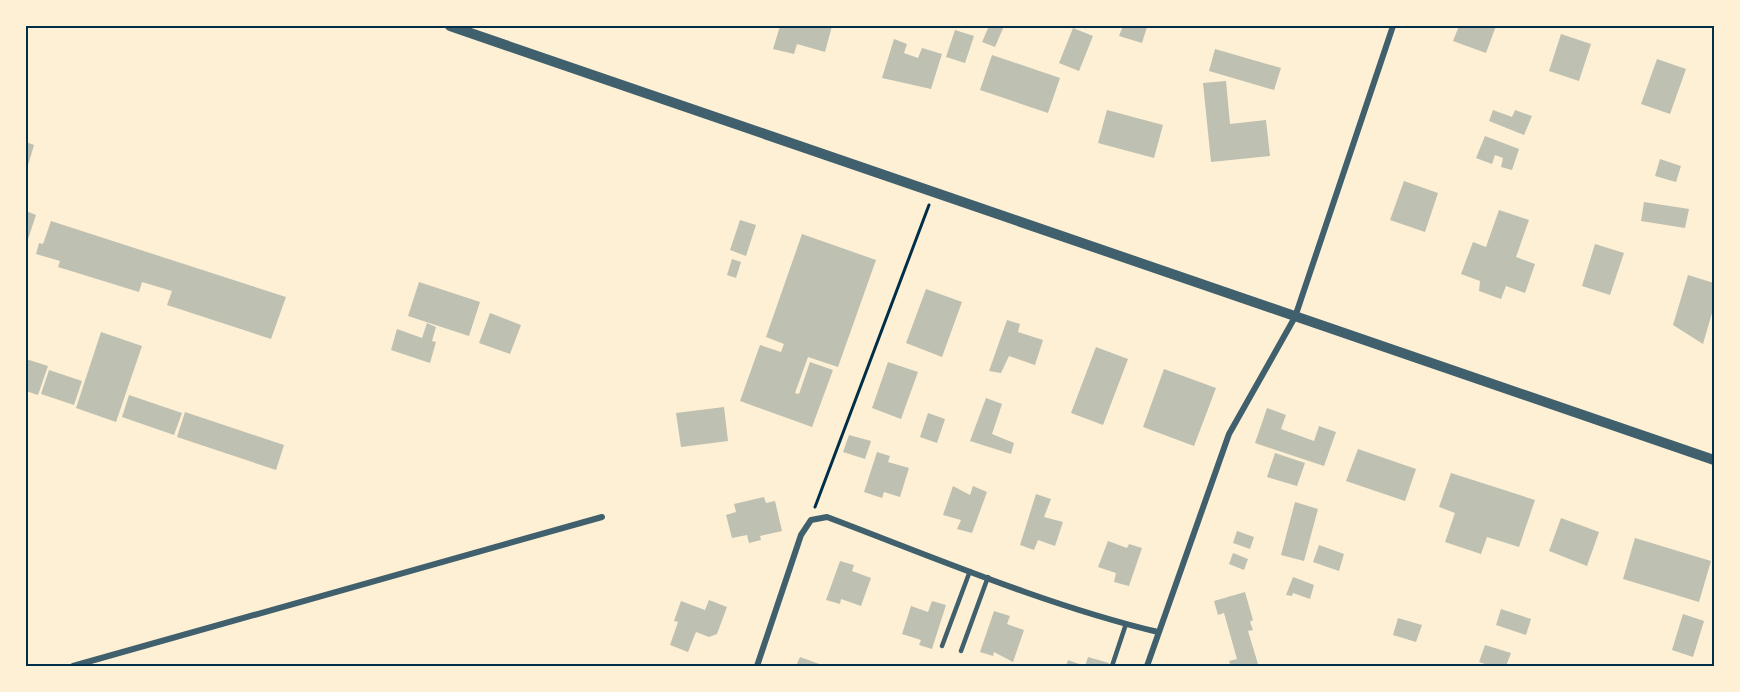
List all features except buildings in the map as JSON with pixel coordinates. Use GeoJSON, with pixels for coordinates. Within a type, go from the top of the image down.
{"type":"FeatureCollection","features":[{"type":"Feature","properties":{"kind":"street"},"geometry":{"type":"LineString","coordinates":[[1147,666],[1229,434],[1295,317],[1393,26]]}},
{"type":"Feature","properties":{"kind":"street"},"geometry":{"type":"LineString","coordinates":[[457,27],[1295,317],[1714,459]]}},
{"type":"Feature","properties":{"kind":"street"},"geometry":{"type":"LineString","coordinates":[[73,666],[602,517]]}},
{"type":"Feature","properties":{"kind":"street"},"geometry":{"type":"LineString","coordinates":[[757,666],[801,535],[810,520],[827,517],[970,571],[1126,624],[1158,632]]}},
{"type":"Feature","properties":{"kind":"lane"},"geometry":{"type":"LineString","coordinates":[[942,646],[970,571]]}},
{"type":"Feature","properties":{"kind":"lane"},"geometry":{"type":"LineString","coordinates":[[961,651],[988,577]]}},
{"type":"Feature","properties":{"kind":"lane"},"geometry":{"type":"LineString","coordinates":[[1112,666],[1126,624]]}},
{"type":"Feature","properties":{"kind":"path"},"geometry":{"type":"LineString","coordinates":[[810,520],[933,192]]}}]}
